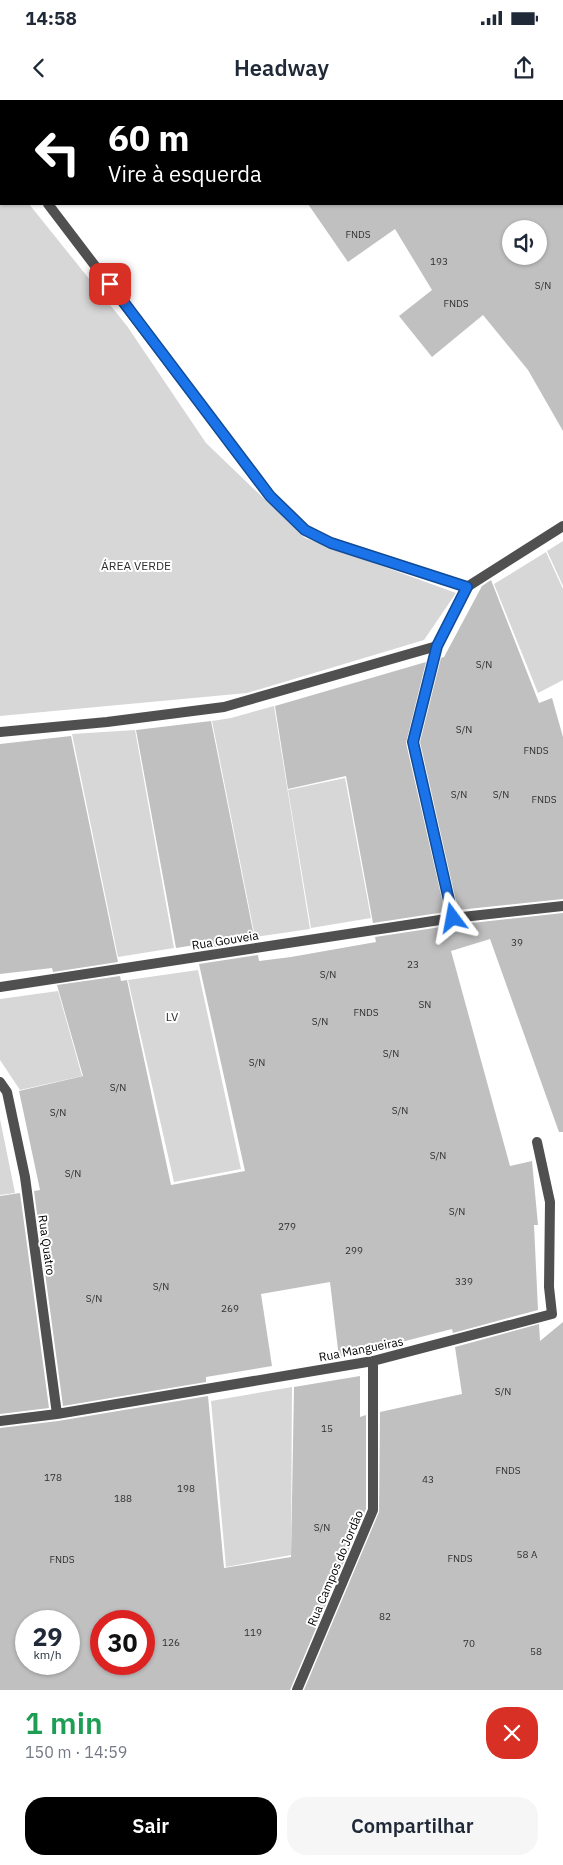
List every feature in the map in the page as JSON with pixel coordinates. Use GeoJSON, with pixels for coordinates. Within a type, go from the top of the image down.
{"type":"FeatureCollection","features":[{"type":"Feature","properties":{"kind":"street"},"geometry":{"type":"LineString","coordinates":[[49,205],[270,496],[305,530],[331,543],[467,587]]}},
{"type":"Feature","properties":{"kind":"street"},"geometry":{"type":"LineString","coordinates":[[453,918],[413,742],[437,646],[467,587],[563,526]]}},
{"type":"Feature","properties":{"kind":"street"},"geometry":{"type":"LineString","coordinates":[[0,732],[107,722],[224,707],[437,646]]}},
{"type":"Feature","properties":{"kind":"street","name":"Rua Gouveia"},"geometry":{"type":"LineString","coordinates":[[0,987],[453,918],[563,906]]}},
{"type":"Feature","properties":{"kind":"street","name":"Rua Quatro"},"geometry":{"type":"LineString","coordinates":[[0,1082],[7,1092],[25,1176],[58,1414]]}},
{"type":"Feature","properties":{"kind":"street","name":"Rua Mangueiras"},"geometry":{"type":"LineString","coordinates":[[0,1421],[58,1414],[372,1361],[552,1314],[549,1278],[550,1202],[537,1142]]}},
{"type":"Feature","properties":{"kind":"street","name":"Rua Campos do Jordão"},"geometry":{"type":"LineString","coordinates":[[297,1690],[373,1510],[372,1361]]}},
{"type":"Feature","properties":{"kind":"green space","name":"ÁREA VERDE"},"geometry":{"type":"Polygon","coordinates":[[[0,205],[30,205],[127,326],[206,443],[305,538],[456,593],[424,640],[247,693],[0,716],[0,205]]]}},
{"type":"Feature","properties":{"kind":"green space"},"geometry":{"type":"Polygon","coordinates":[[[563,541],[563,586],[547,551],[563,541]]]}},
{"type":"Feature","properties":{"kind":"green space"},"geometry":{"type":"Polygon","coordinates":[[[546,552],[563,589],[563,680],[538,693],[494,584],[546,552]]]}},
{"type":"Feature","properties":{"kind":"green space"},"geometry":{"type":"Polygon","coordinates":[[[274,706],[310,929],[255,937],[212,721],[231,718],[274,706]]]}},
{"type":"Feature","properties":{"kind":"green space"},"geometry":{"type":"Polygon","coordinates":[[[135,730],[174,948],[118,957],[72,734],[135,730]]]}},
{"type":"Feature","properties":{"kind":"green space"},"geometry":{"type":"Polygon","coordinates":[[[345,778],[371,918],[311,928],[288,790],[345,778]]]}},
{"type":"Feature","properties":{"kind":"green space","name":"LV"},"geometry":{"type":"Polygon","coordinates":[[[198,970],[241,1169],[174,1182],[128,980],[198,970]]]}},
{"type":"Feature","properties":{"kind":"green space"},"geometry":{"type":"Polygon","coordinates":[[[58,991],[82,1076],[20,1090],[0,1060],[0,999],[58,991]]]}},
{"type":"Feature","properties":{"kind":"green space"},"geometry":{"type":"Polygon","coordinates":[[[0,1119],[15,1193],[0,1195],[0,1119]]]}},
{"type":"Feature","properties":{"kind":"green space"},"geometry":{"type":"Polygon","coordinates":[[[292,1387],[291,1555],[226,1567],[211,1401],[292,1387]]]}},
{"type":"Feature","properties":{"kind":"building"},"geometry":{"type":"Polygon","coordinates":[[[309,205],[563,205],[563,431],[528,370],[483,315],[432,357],[399,316],[432,290],[395,229],[348,262],[309,205]]]}},
{"type":"Feature","properties":{"kind":"building"},"geometry":{"type":"Polygon","coordinates":[[[491,580],[539,703],[552,698],[563,737],[563,899],[458,910],[420,742],[441,658],[444,657],[482,586],[491,580]]]}},
{"type":"Feature","properties":{"kind":"building"},"geometry":{"type":"Polygon","coordinates":[[[426,662],[406,743],[445,912],[373,923],[346,776],[288,789],[275,706],[426,662]]]}},
{"type":"Feature","properties":{"kind":"building"},"geometry":{"type":"Polygon","coordinates":[[[211,721],[255,941],[196,950],[195,945],[176,948],[136,730],[211,721]]]}},
{"type":"Feature","properties":{"kind":"building"},"geometry":{"type":"Polygon","coordinates":[[[71,736],[118,962],[53,972],[52,968],[0,974],[0,744],[71,736]]]}},
{"type":"Feature","properties":{"kind":"building"},"geometry":{"type":"Polygon","coordinates":[[[563,913],[563,1132],[559,1132],[490,939],[451,951],[510,1166],[532,1161],[538,1225],[534,1225],[538,1310],[453,1333],[452,1329],[339,1358],[330,1282],[261,1294],[272,1366],[206,1377],[206,1382],[63,1406],[34,1191],[40,1190],[19,1091],[83,1076],[57,985],[120,976],[121,981],[127,980],[171,1185],[245,1171],[199,964],[258,955],[259,961],[291,957],[376,942],[375,937],[454,925],[563,913]]]}},
{"type":"Feature","properties":{"kind":"building"},"geometry":{"type":"Polygon","coordinates":[[[20,1193],[49,1408],[0,1414],[0,1196],[20,1193]]]}},
{"type":"Feature","properties":{"kind":"building"},"geometry":{"type":"Polygon","coordinates":[[[563,1322],[563,1690],[304,1690],[379,1512],[380,1412],[462,1394],[455,1347],[539,1324],[540,1341],[563,1322]]]}},
{"type":"Feature","properties":{"kind":"building"},"geometry":{"type":"Polygon","coordinates":[[[360,1376],[360,1417],[366,1415],[366,1509],[290,1690],[0,1690],[0,1428],[58,1421],[208,1396],[224,1568],[291,1557],[294,1387],[360,1376]]]}},
{"type":"Feature","properties":{"kind":"route"},"geometry":{"type":"LineString","coordinates":[[110,284],[270,496],[305,530],[331,543],[467,587],[437,646],[413,742],[453,918]]}}]}
